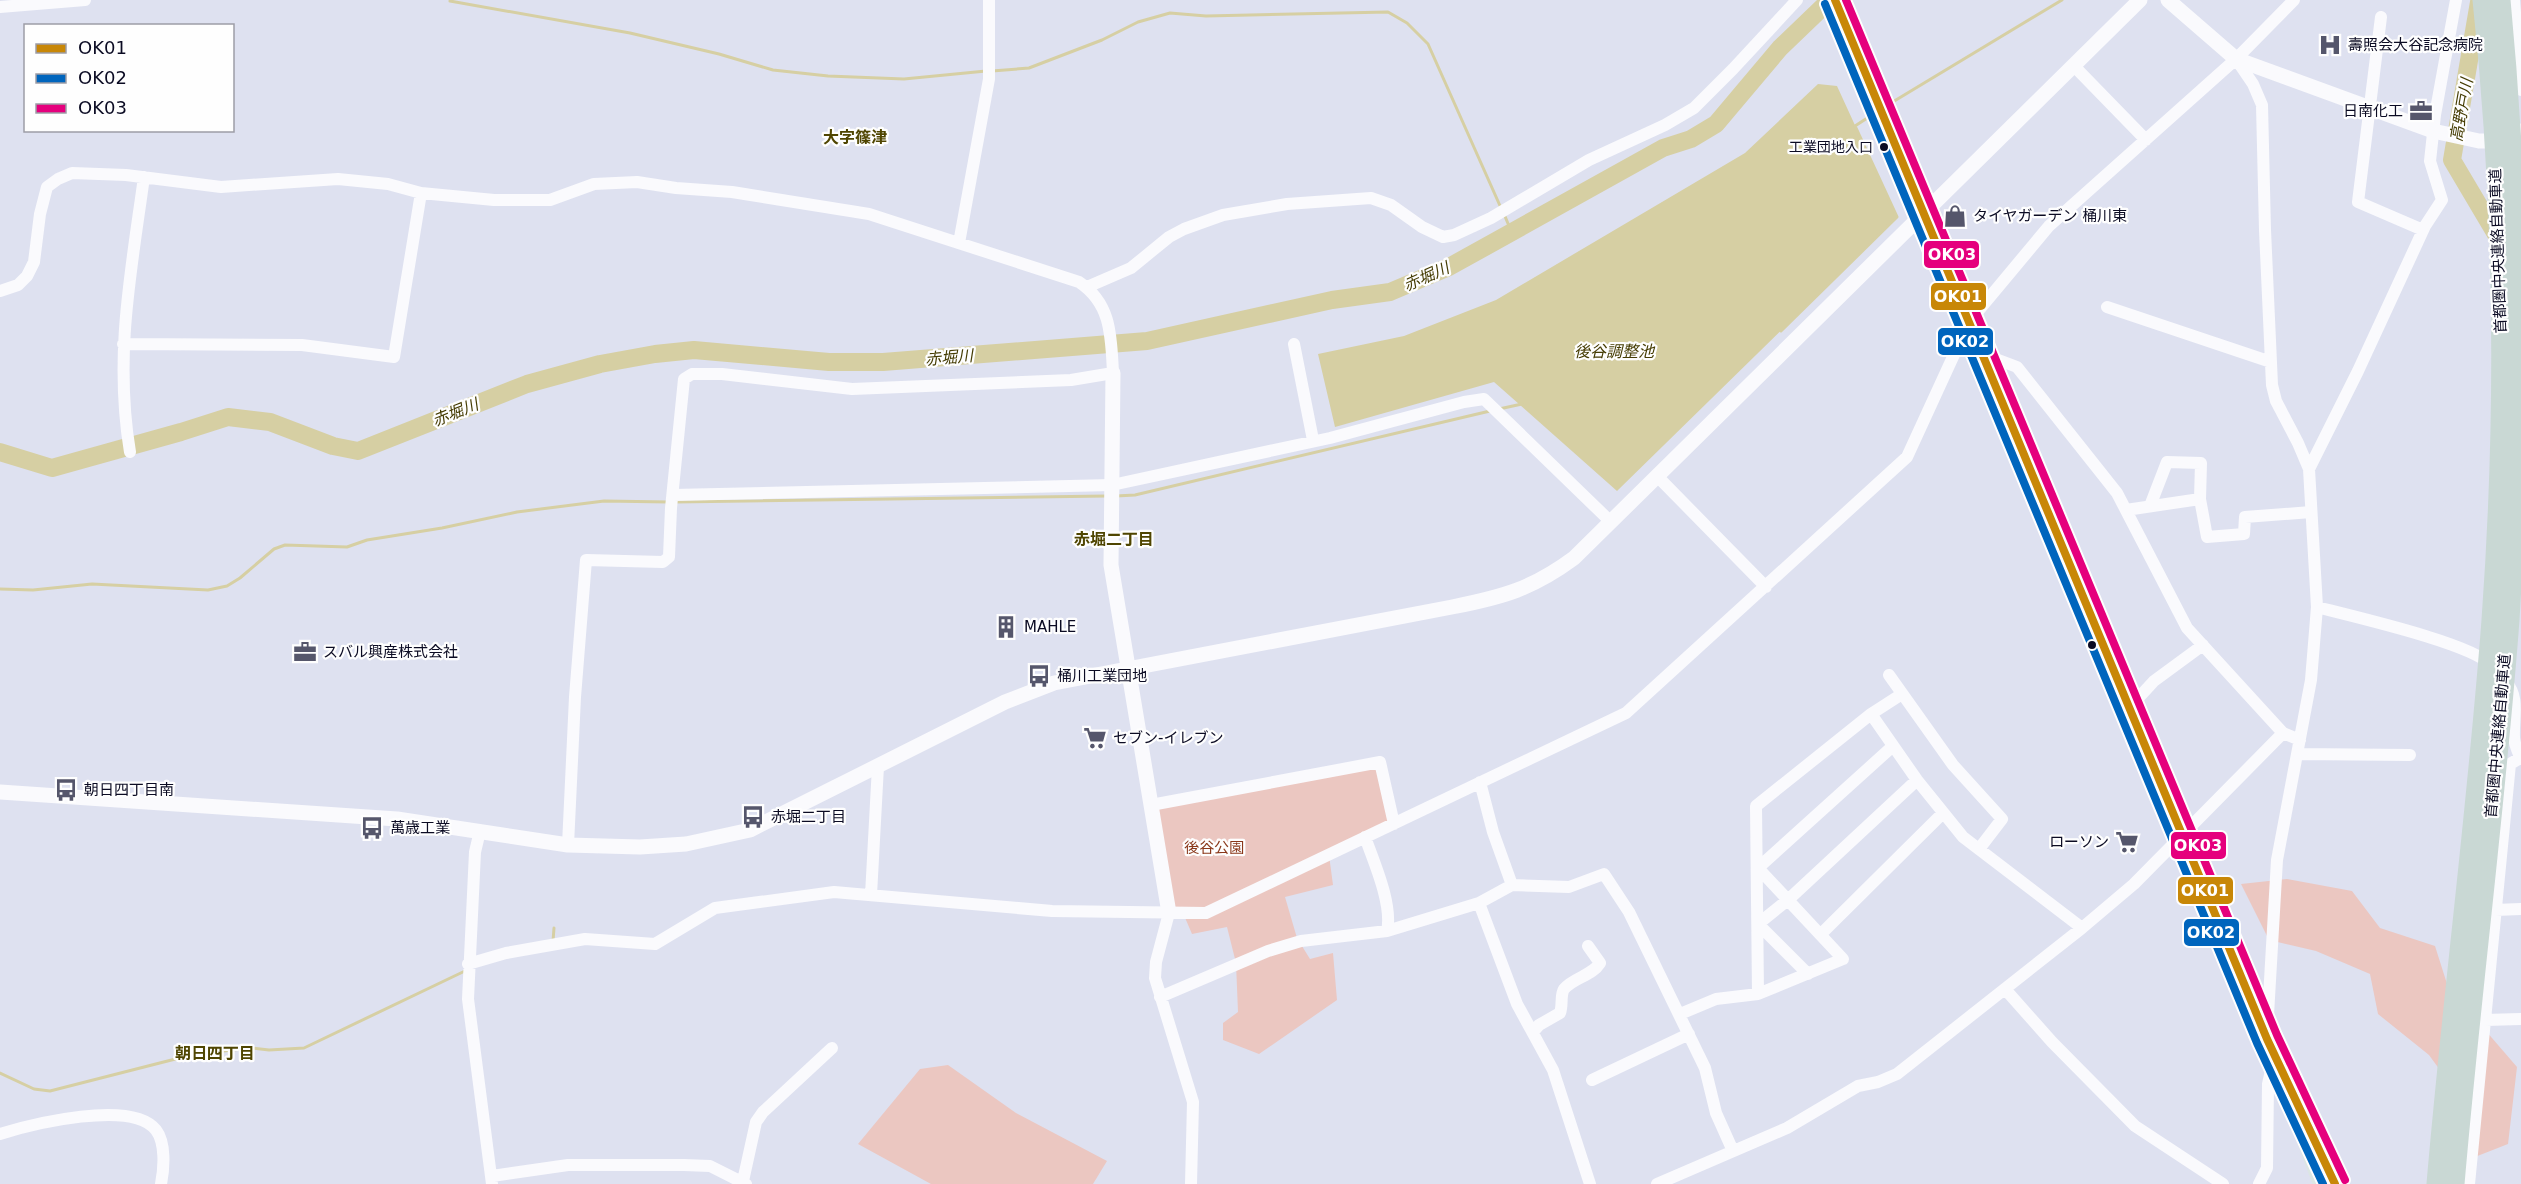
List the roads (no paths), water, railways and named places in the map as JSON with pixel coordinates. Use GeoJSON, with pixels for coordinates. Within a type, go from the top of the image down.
{"type":"FeatureCollection","features":[{"type":"Feature","properties":{"kind":"highway","name":"首都圏中央連絡自動車道"},"geometry":{"type":"LineString","coordinates":[[2437,1184],[2449,1045],[2482,743],[2497,531],[2501,340],[2492,111],[2483,0]]}},
{"type":"Feature","properties":{"kind":"highway","name":"首都圏中央連絡自動車道"},"geometry":{"type":"LineString","coordinates":[[2454,1184],[2498,744],[2513,543],[2518,336],[2510,106],[2500,0]]}},
{"type":"Feature","properties":{"kind":"main road"},"geometry":{"type":"LineString","coordinates":[[1835,2],[2267,1039],[2335,1184]]}},
{"type":"Feature","properties":{"kind":"main road"},"geometry":{"type":"LineString","coordinates":[[2278,1064],[2322,1184]]}},
{"type":"Feature","properties":{"kind":"street"},"geometry":{"type":"LineString","coordinates":[[0,7],[85,0]]}},
{"type":"Feature","properties":{"kind":"street"},"geometry":{"type":"LineString","coordinates":[[959,243],[989,79],[989,0]]}},
{"type":"Feature","properties":{"kind":"street"},"geometry":{"type":"LineString","coordinates":[[1087,287],[1131,268],[1169,237],[1184,229],[1223,215],[1287,204],[1371,198],[1391,205],[1422,227],[1443,237],[1454,235],[1491,219],[1589,160],[1665,125],[1694,108],[1797,0]]}},
{"type":"Feature","properties":{"kind":"street"},"geometry":{"type":"LineString","coordinates":[[0,792],[397,819],[568,845],[640,847],[686,844],[750,830],[1034,690],[1129,667],[1440,609],[1515,592],[1535,584],[1567,563],[1611,522],[2140,0]]}},
{"type":"Feature","properties":{"kind":"street"},"geometry":{"type":"LineString","coordinates":[[2168,0],[2236,59],[2253,84],[2262,105],[2272,385],[2276,401],[2309,469],[2317,607],[2311,680],[2277,860],[2267,1039]]}},
{"type":"Feature","properties":{"kind":"street"},"geometry":{"type":"LineString","coordinates":[[468,964],[506,954],[585,939],[655,944],[715,908],[834,892],[1052,911],[1206,913],[1626,713],[1906,457],[1969,322],[2049,226],[2236,59],[2294,0]]}},
{"type":"Feature","properties":{"kind":"street"},"geometry":{"type":"LineString","coordinates":[[2309,469],[2363,361],[2423,231],[2442,201],[2430,161],[2433,131],[2456,0]]}},
{"type":"Feature","properties":{"kind":"street"},"geometry":{"type":"LineString","coordinates":[[2514,0],[2521,90]]}},
{"type":"Feature","properties":{"kind":"street"},"geometry":{"type":"LineString","coordinates":[[2381,17],[2358,202],[2423,231]]}},
{"type":"Feature","properties":{"kind":"street"},"geometry":{"type":"LineString","coordinates":[[2236,59],[2433,131],[2479,141],[2496,141],[2521,131]]}},
{"type":"Feature","properties":{"kind":"street"},"geometry":{"type":"LineString","coordinates":[[2073,65],[2146,140]]}},
{"type":"Feature","properties":{"kind":"street"},"geometry":{"type":"LineString","coordinates":[[2496,141],[2521,211]]}},
{"type":"Feature","properties":{"kind":"street"},"geometry":{"type":"LineString","coordinates":[[0,291],[18,285],[27,276],[34,262],[40,214],[47,187],[72,173],[144,177],[221,187],[338,179],[388,184],[421,193],[494,200],[550,200],[594,184],[637,182],[676,188],[732,192],[869,214],[1079,282],[1087,287],[1101,303],[1111,326],[1113,373],[1111,565],[1169,914],[1156,962],[1155,978],[1193,1102],[1191,1184]]}},
{"type":"Feature","properties":{"kind":"street"},"geometry":{"type":"LineString","coordinates":[[130,452],[127,434],[123,326],[144,177]]}},
{"type":"Feature","properties":{"kind":"street"},"geometry":{"type":"LineString","coordinates":[[123,344],[302,345],[394,357],[421,193]]}},
{"type":"Feature","properties":{"kind":"street"},"geometry":{"type":"LineString","coordinates":[[2107,307],[2271,362]]}},
{"type":"Feature","properties":{"kind":"street"},"geometry":{"type":"LineString","coordinates":[[1294,344],[1313,440]]}},
{"type":"Feature","properties":{"kind":"street"},"geometry":{"type":"LineString","coordinates":[[1980,353],[2017,367],[2117,493],[2187,627],[2283,733],[2300,740]]}},
{"type":"Feature","properties":{"kind":"street"},"geometry":{"type":"LineString","coordinates":[[568,845],[575,697],[586,560],[663,562],[669,556],[684,379],[692,374],[722,374],[852,389],[1071,380],[1113,373]]}},
{"type":"Feature","properties":{"kind":"street"},"geometry":{"type":"LineString","coordinates":[[673,495],[1112,485],[1330,438],[1464,402],[1484,399],[1611,522]]}},
{"type":"Feature","properties":{"kind":"street"},"geometry":{"type":"LineString","coordinates":[[2150,506],[2167,462],[2201,463],[2200,500],[2207,537],[2244,534],[2245,517],[2311,512]]}},
{"type":"Feature","properties":{"kind":"street"},"geometry":{"type":"LineString","coordinates":[[1657,476],[1766,587]]}},
{"type":"Feature","properties":{"kind":"street"},"geometry":{"type":"LineString","coordinates":[[2126,510],[2200,500]]}},
{"type":"Feature","properties":{"kind":"street"},"geometry":{"type":"LineString","coordinates":[[2317,607],[2448,644],[2485,658],[2512,688],[2516,705],[2514,740],[2521,759],[2510,764],[2469,1184]]}},
{"type":"Feature","properties":{"kind":"street"},"geometry":{"type":"LineString","coordinates":[[2130,707],[2154,681],[2203,645]]}},
{"type":"Feature","properties":{"kind":"street"},"geometry":{"type":"LineString","coordinates":[[1889,675],[1953,765],[2002,819],[1979,849]]}},
{"type":"Feature","properties":{"kind":"street"},"geometry":{"type":"LineString","coordinates":[[1758,994],[1756,806],[1870,714],[1902,694]]}},
{"type":"Feature","properties":{"kind":"street"},"geometry":{"type":"LineString","coordinates":[[1870,714],[1917,780],[1963,837],[2082,928]]}},
{"type":"Feature","properties":{"kind":"street"},"geometry":{"type":"LineString","coordinates":[[1658,1184],[1787,1128],[1858,1086],[1878,1082],[1897,1074],[2082,928],[2134,884],[2283,733]]}},
{"type":"Feature","properties":{"kind":"street"},"geometry":{"type":"LineString","coordinates":[[1758,868],[1893,746]]}},
{"type":"Feature","properties":{"kind":"street"},"geometry":{"type":"LineString","coordinates":[[2297,754],[2410,755]]}},
{"type":"Feature","properties":{"kind":"street"},"geometry":{"type":"LineString","coordinates":[[1151,805],[1380,762],[1394,824]]}},
{"type":"Feature","properties":{"kind":"street"},"geometry":{"type":"LineString","coordinates":[[871,895],[878,766]]}},
{"type":"Feature","properties":{"kind":"street"},"geometry":{"type":"LineString","coordinates":[[1758,924],[1789,900],[1917,780]]}},
{"type":"Feature","properties":{"kind":"street"},"geometry":{"type":"LineString","coordinates":[[1480,782],[1493,832],[1512,885]]}},
{"type":"Feature","properties":{"kind":"street"},"geometry":{"type":"LineString","coordinates":[[1821,934],[1943,813]]}},
{"type":"Feature","properties":{"kind":"street"},"geometry":{"type":"LineString","coordinates":[[480,831],[475,852],[468,999],[492,1180],[568,1165],[684,1165],[710,1166],[745,1183],[756,1122],[763,1112],[832,1048]]}},
{"type":"Feature","properties":{"kind":"street"},"geometry":{"type":"LineString","coordinates":[[1365,837],[1383,890],[1387,931]]}},
{"type":"Feature","properties":{"kind":"street"},"geometry":{"type":"LineString","coordinates":[[1680,1014],[1716,999],[1758,994],[1843,959],[1758,868]]}},
{"type":"Feature","properties":{"kind":"street"},"geometry":{"type":"LineString","coordinates":[[1160,997],[1268,951],[1301,940],[1387,931],[1479,903],[1512,885],[1569,887],[1604,874],[1629,912],[1680,1014],[1705,1068],[1716,1113],[1733,1151]]}},
{"type":"Feature","properties":{"kind":"street"},"geometry":{"type":"LineString","coordinates":[[1479,903],[1517,1004],[1553,1070],[1590,1184]]}},
{"type":"Feature","properties":{"kind":"street"},"geometry":{"type":"LineString","coordinates":[[2495,910],[2521,909]]}},
{"type":"Feature","properties":{"kind":"street"},"geometry":{"type":"LineString","coordinates":[[1758,924],[1808,974]]}},
{"type":"Feature","properties":{"kind":"street"},"geometry":{"type":"LineString","coordinates":[[1533,1032],[1539,1025],[1560,1013],[1562,992],[1566,987],[1597,968],[1600,963],[1598,958],[1588,946]]}},
{"type":"Feature","properties":{"kind":"street"},"geometry":{"type":"LineString","coordinates":[[2005,989],[2052,1042],[2136,1126],[2223,1184]]}},
{"type":"Feature","properties":{"kind":"street"},"geometry":{"type":"LineString","coordinates":[[2485,1020],[2521,1019]]}},
{"type":"Feature","properties":{"kind":"street"},"geometry":{"type":"LineString","coordinates":[[1592,1080],[1689,1034]]}},
{"type":"Feature","properties":{"kind":"street"},"geometry":{"type":"LineString","coordinates":[[2259,1184],[2267,1168],[2268,1084],[2270,1075],[2278,1064]]}},
{"type":"Feature","properties":{"kind":"street"},"geometry":{"type":"LineString","coordinates":[[0,1134],[43,1122],[106,1114],[139,1120],[155,1129],[161,1143],[161,1184]]}},
{"type":"Feature","properties":{"kind":"water","name":"後谷調整池"},"geometry":{"type":"Polygon","coordinates":[[[1818,84],[1837,86],[1897,217],[1617,491],[1494,382],[1335,427],[1318,354],[1404,336],[1496,300],[1745,153],[1818,84]]]}},
{"type":"Feature","properties":{"kind":"waterway","name":"赤堀川"},"geometry":{"type":"LineString","coordinates":[[0,452],[52,468],[228,417],[270,422],[333,446],[358,451],[527,384],[600,364],[655,354],[694,350],[829,362],[883,362],[1147,341],[1332,300],[1390,292],[1449,267],[1663,148],[1691,139],[1716,124],[1780,48],[1830,0]]}},
{"type":"Feature","properties":{"kind":"waterway"},"geometry":{"type":"LineString","coordinates":[[1886,106],[2062,0]]}},
{"type":"Feature","properties":{"kind":"waterway"},"geometry":{"type":"LineString","coordinates":[[450,1],[630,33],[719,54],[773,70],[828,76],[904,79],[986,71]]}},
{"type":"Feature","properties":{"kind":"waterway","name":"高野戸川"},"geometry":{"type":"LineString","coordinates":[[2479,2],[2452,160],[2500,241]]}},
{"type":"Feature","properties":{"kind":"waterway"},"geometry":{"type":"LineString","coordinates":[[992,71],[1029,68],[1102,40],[1138,22],[1170,13],[1206,16],[1388,12],[1407,23],[1428,44],[1501,208]]}},
{"type":"Feature","properties":{"kind":"waterway"},"geometry":{"type":"LineString","coordinates":[[1781,331],[1897,217],[1855,126],[1875,113]]}},
{"type":"Feature","properties":{"kind":"waterway"},"geometry":{"type":"LineString","coordinates":[[1504,214],[1512,233]]}},
{"type":"Feature","properties":{"kind":"waterway"},"geometry":{"type":"LineString","coordinates":[[1499,409],[1522,404]]}},
{"type":"Feature","properties":{"kind":"waterway"},"geometry":{"type":"LineString","coordinates":[[1116,496],[1135,495],[1490,411]]}},
{"type":"Feature","properties":{"kind":"waterway"},"geometry":{"type":"LineString","coordinates":[[675,502],[1107,496]]}},
{"type":"Feature","properties":{"kind":"waterway"},"geometry":{"type":"LineString","coordinates":[[0,589],[33,590],[92,584],[208,590],[227,586],[274,549],[285,545],[347,547],[367,540],[442,528],[517,512],[604,501],[669,502]]}},
{"type":"Feature","properties":{"kind":"waterway"},"geometry":{"type":"LineString","coordinates":[[553,941],[554,928]]}},
{"type":"Feature","properties":{"kind":"waterway"},"geometry":{"type":"LineString","coordinates":[[0,1073],[34,1089],[50,1091],[195,1054],[252,1048],[269,1050],[304,1048],[467,970]]}},
{"type":"Feature","properties":{"kind":"place","name":"壽照会大谷記念病院"},"geometry":{"type":"Point","coordinates":[2330,45]}},
{"type":"Feature","properties":{"kind":"place","name":"日南化工"},"geometry":{"type":"Point","coordinates":[2421,111]}},
{"type":"Feature","properties":{"kind":"place","name":"工業団地入口"},"geometry":{"type":"Point","coordinates":[1884,147]}},
{"type":"Feature","properties":{"kind":"place","name":"タイヤガーデン 桶川東"},"geometry":{"type":"Point","coordinates":[1955,216]}},
{"type":"Feature","properties":{"kind":"place","name":"MAHLE"},"geometry":{"type":"Point","coordinates":[1006,627]}},
{"type":"Feature","properties":{"kind":"place","name":"スバル興産株式会社"},"geometry":{"type":"Point","coordinates":[305,652]}},
{"type":"Feature","properties":{"kind":"place","name":"桶川工業団地"},"geometry":{"type":"Point","coordinates":[1039,676]}},
{"type":"Feature","properties":{"kind":"place","name":"セブン-イレブン"},"geometry":{"type":"Point","coordinates":[1095,738]}},
{"type":"Feature","properties":{"kind":"place","name":"朝日四丁目南"},"geometry":{"type":"Point","coordinates":[66,790]}},
{"type":"Feature","properties":{"kind":"place","name":"赤堀二丁目"},"geometry":{"type":"Point","coordinates":[753,817]}},
{"type":"Feature","properties":{"kind":"place","name":"萬歳工業"},"geometry":{"type":"Point","coordinates":[372,828]}},
{"type":"Feature","properties":{"kind":"place","name":"ローソン"},"geometry":{"type":"Point","coordinates":[2127,842]}},
{"type":"Feature","properties":{"kind":"district","name":"大字篠津"},"geometry":{"type":"Point","coordinates":[855,137]}},
{"type":"Feature","properties":{"kind":"district","name":"赤堀二丁目"},"geometry":{"type":"Point","coordinates":[1114,539]}},
{"type":"Feature","properties":{"kind":"district","name":"朝日四丁目"},"geometry":{"type":"Point","coordinates":[215,1053]}},
{"type":"Feature","properties":{"kind":"park label","name":"後谷公園"},"geometry":{"type":"Point","coordinates":[1214,848]}}]}
